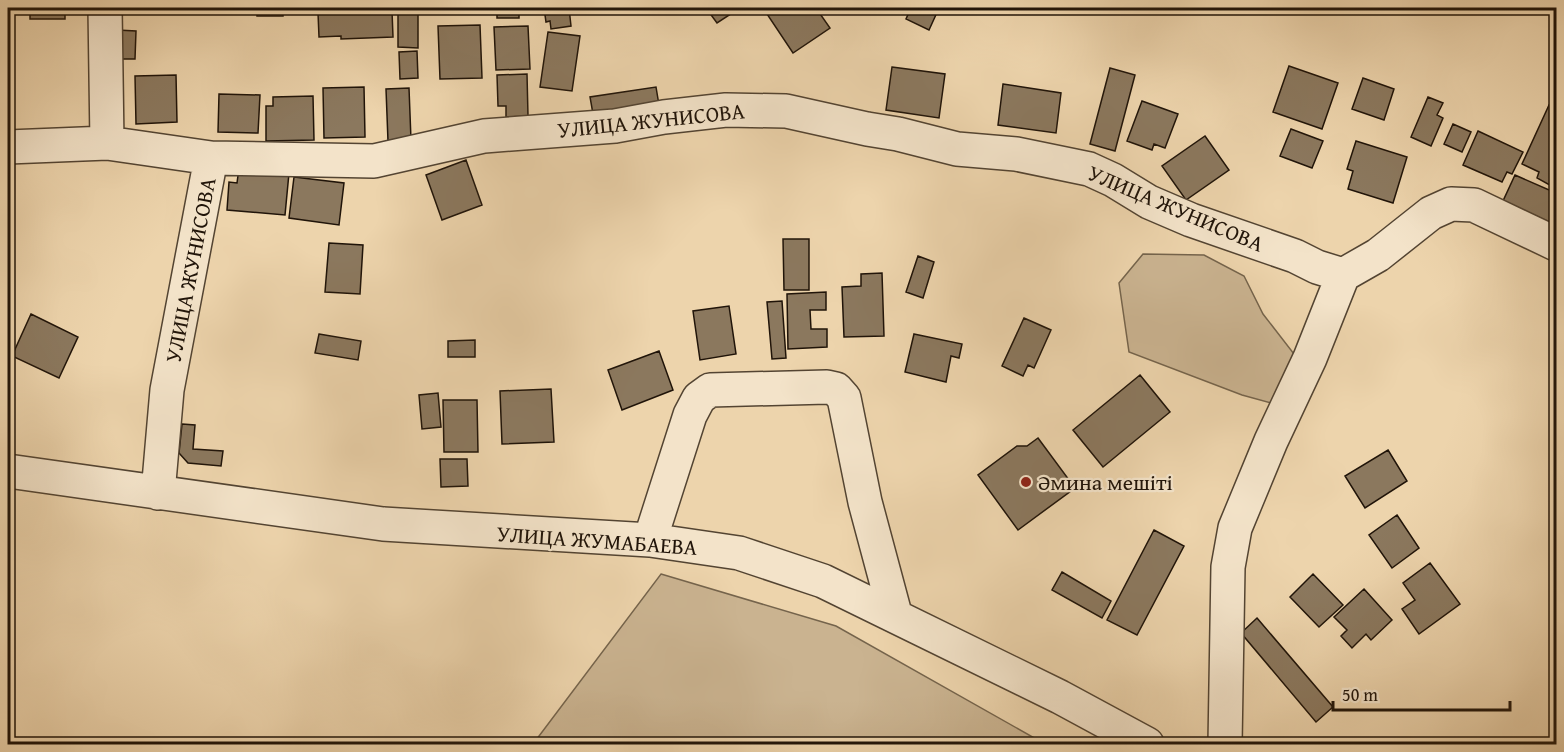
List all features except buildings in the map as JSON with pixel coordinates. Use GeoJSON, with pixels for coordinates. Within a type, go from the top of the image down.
{"type":"FeatureCollection","features":[{"type":"Feature","properties":{"kind":"street"},"geometry":{"type":"LineString","coordinates":[[105,8],[107,143]]}},
{"type":"Feature","properties":{"kind":"street","name":"УЛИЦА ЖУНИСОВА"},"geometry":{"type":"LineString","coordinates":[[158,493],[167,390],[211,158],[374,160],[484,136],[615,126],[664,117],[726,110],[786,111],[898,134],[957,149],[1016,154],[1089,169],[1113,180],[1149,202],[1191,220],[1343,275]]}},
{"type":"Feature","properties":{"kind":"street"},"geometry":{"type":"LineString","coordinates":[[8,147],[107,143],[211,158]]}},
{"type":"Feature","properties":{"kind":"street"},"geometry":{"type":"LineString","coordinates":[[1225,744],[1228,567],[1234,528],[1310,358],[1343,275],[1378,255],[1431,213],[1451,204],[1474,205],[1557,244]]}},
{"type":"Feature","properties":{"kind":"street"},"geometry":{"type":"LineString","coordinates":[[650,540],[690,415],[699,398],[710,390],[827,387],[836,389],[844,398],[865,502],[895,614]]}},
{"type":"Feature","properties":{"kind":"street","name":"УЛИЦА ЖУМАБАЕВА"},"geometry":{"type":"LineString","coordinates":[[8,471],[383,524],[650,540],[738,553],[823,580],[1060,697],[1147,744]]}},
{"type":"Feature","properties":{"kind":"shaded area"},"geometry":{"type":"Polygon","coordinates":[[[1143,254],[1204,255],[1244,276],[1263,314],[1301,363],[1278,405],[1242,395],[1129,352],[1119,283],[1143,254]]]}},
{"type":"Feature","properties":{"kind":"shaded area"},"geometry":{"type":"Polygon","coordinates":[[[661,574],[836,626],[1045,744],[533,744],[661,574]]]}},
{"type":"Feature","properties":{"kind":"place","name":"Әмина мешіті"},"geometry":{"type":"Point","coordinates":[1026,482]}}]}
